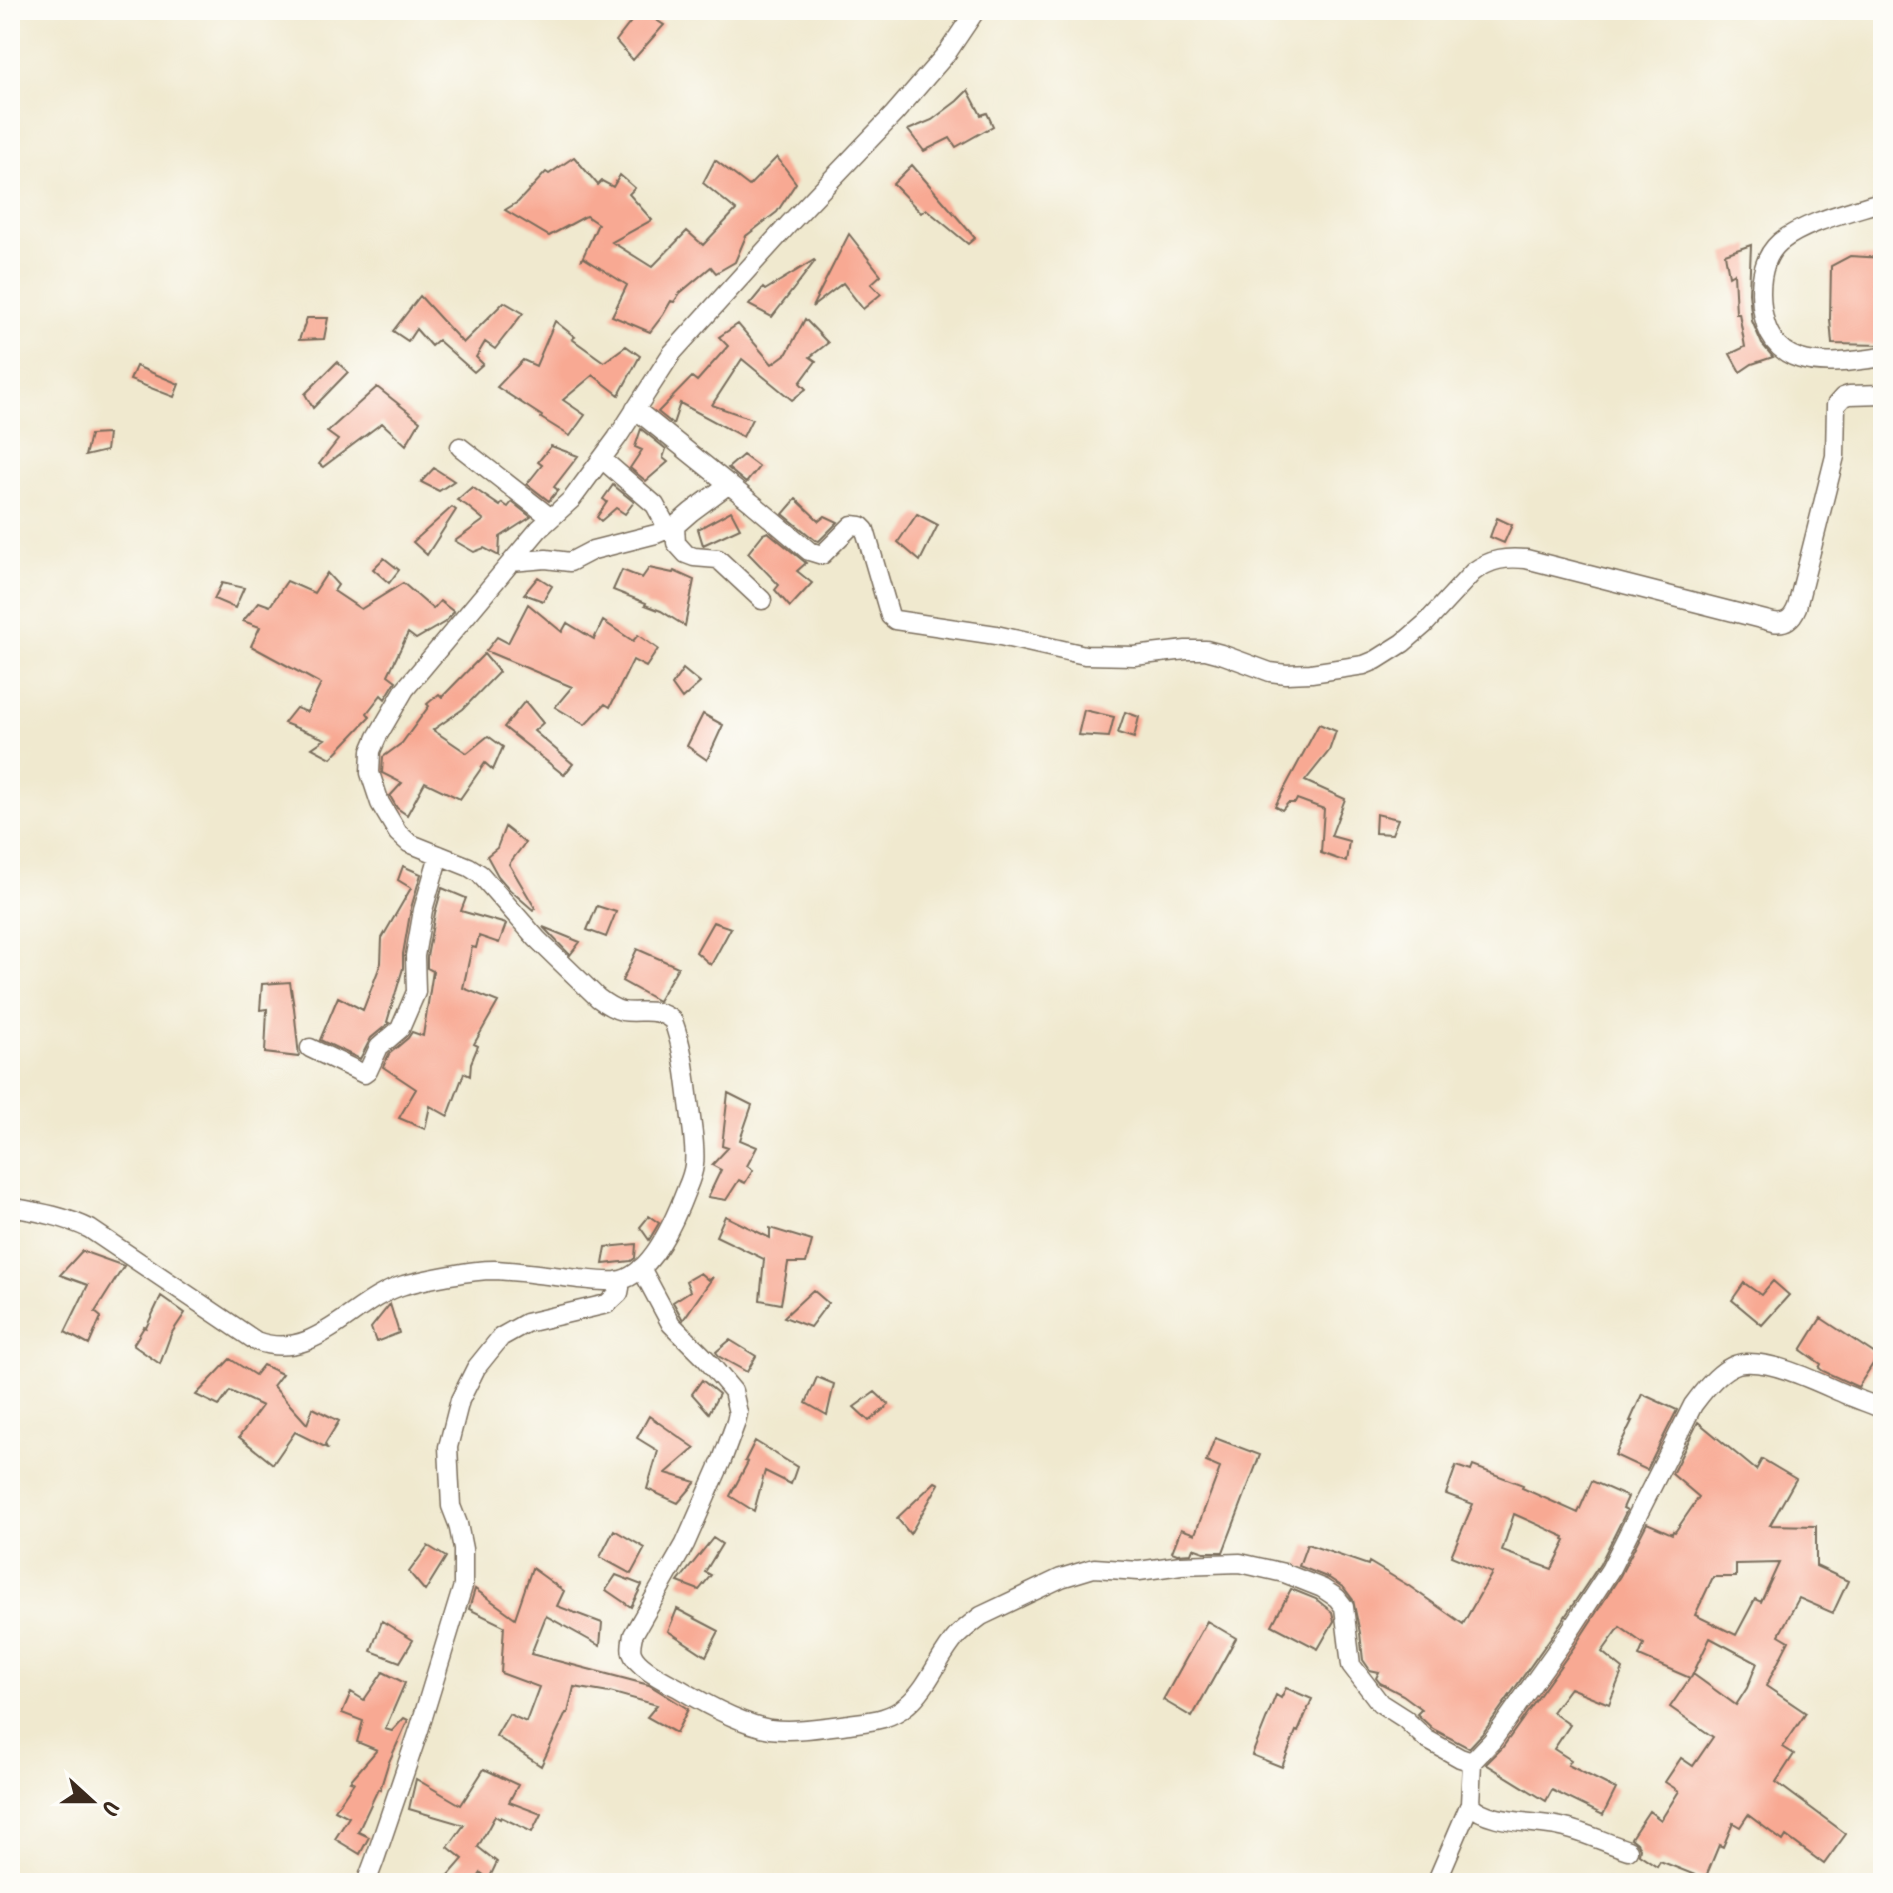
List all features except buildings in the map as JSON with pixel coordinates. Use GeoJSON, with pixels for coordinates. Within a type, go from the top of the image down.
{"type":"FeatureCollection","features":[{"type":"Feature","properties":{"kind":"street"},"geometry":{"type":"LineString","coordinates":[[10,1207],[49,1214],[90,1229],[256,1341],[270,1346],[294,1345],[308,1340],[401,1286],[440,1277],[492,1270],[619,1281],[641,1268],[662,1241],[681,1204],[694,1164],[693,1130],[683,1057],[673,1021],[659,1012],[616,1009],[598,998],[537,939],[480,874],[409,843],[398,833],[380,803],[370,773],[371,751],[405,689],[539,529],[572,499],[672,353],[894,114],[947,53],[976,10]]}},
{"type":"Feature","properties":{"kind":"street"},"geometry":{"type":"LineString","coordinates":[[1883,201],[1792,233],[1778,244],[1767,259],[1761,282],[1767,330],[1771,339],[1790,354],[1802,360],[1827,363],[1883,357]]}},
{"type":"Feature","properties":{"kind":"street"},"geometry":{"type":"LineString","coordinates":[[635,409],[816,555],[824,553],[852,525],[863,527],[890,616],[895,620],[996,635],[1085,655],[1134,656],[1206,650],[1270,672],[1286,674],[1352,668],[1376,660],[1413,635],[1484,563],[1511,557],[1773,622],[1788,620],[1797,607],[1835,456],[1836,405],[1849,395],[1883,394]]}},
{"type":"Feature","properties":{"kind":"street"},"geometry":{"type":"LineString","coordinates":[[460,447],[551,518]]}},
{"type":"Feature","properties":{"kind":"street"},"geometry":{"type":"LineString","coordinates":[[602,459],[659,508],[672,528],[676,543],[686,554],[718,559],[762,600]]}},
{"type":"Feature","properties":{"kind":"street"},"geometry":{"type":"LineString","coordinates":[[511,562],[546,559],[570,562],[593,550],[672,528],[729,484]]}},
{"type":"Feature","properties":{"kind":"street"},"geometry":{"type":"LineString","coordinates":[[310,1048],[364,1074],[379,1047],[400,1029],[416,992],[415,956],[423,910],[439,855]]}},
{"type":"Feature","properties":{"kind":"street"},"geometry":{"type":"LineString","coordinates":[[641,1268],[671,1324],[733,1391],[738,1413],[722,1460],[685,1544],[633,1635],[633,1655],[650,1672],[721,1711],[770,1729],[809,1729],[874,1721],[892,1716],[907,1705],[921,1690],[956,1637],[981,1616],[1061,1578],[1094,1568],[1139,1571],[1181,1565],[1240,1563],[1284,1573],[1322,1588],[1337,1598],[1344,1607],[1351,1665],[1380,1703],[1405,1719],[1426,1739],[1472,1762]]}},
{"type":"Feature","properties":{"kind":"street"},"geometry":{"type":"LineString","coordinates":[[366,1883],[419,1730],[463,1586],[463,1549],[451,1506],[448,1447],[460,1400],[476,1368],[501,1337],[526,1323],[607,1304],[619,1293],[619,1281]]}},
{"type":"Feature","properties":{"kind":"street"},"geometry":{"type":"LineString","coordinates":[[1436,1883],[1470,1804],[1472,1762],[1510,1716],[1610,1570],[1693,1405],[1705,1388],[1723,1372],[1743,1362],[1806,1377],[1883,1409]]}},
{"type":"Feature","properties":{"kind":"street"},"geometry":{"type":"LineString","coordinates":[[1470,1804],[1480,1812],[1561,1827],[1628,1850]]}}]}
